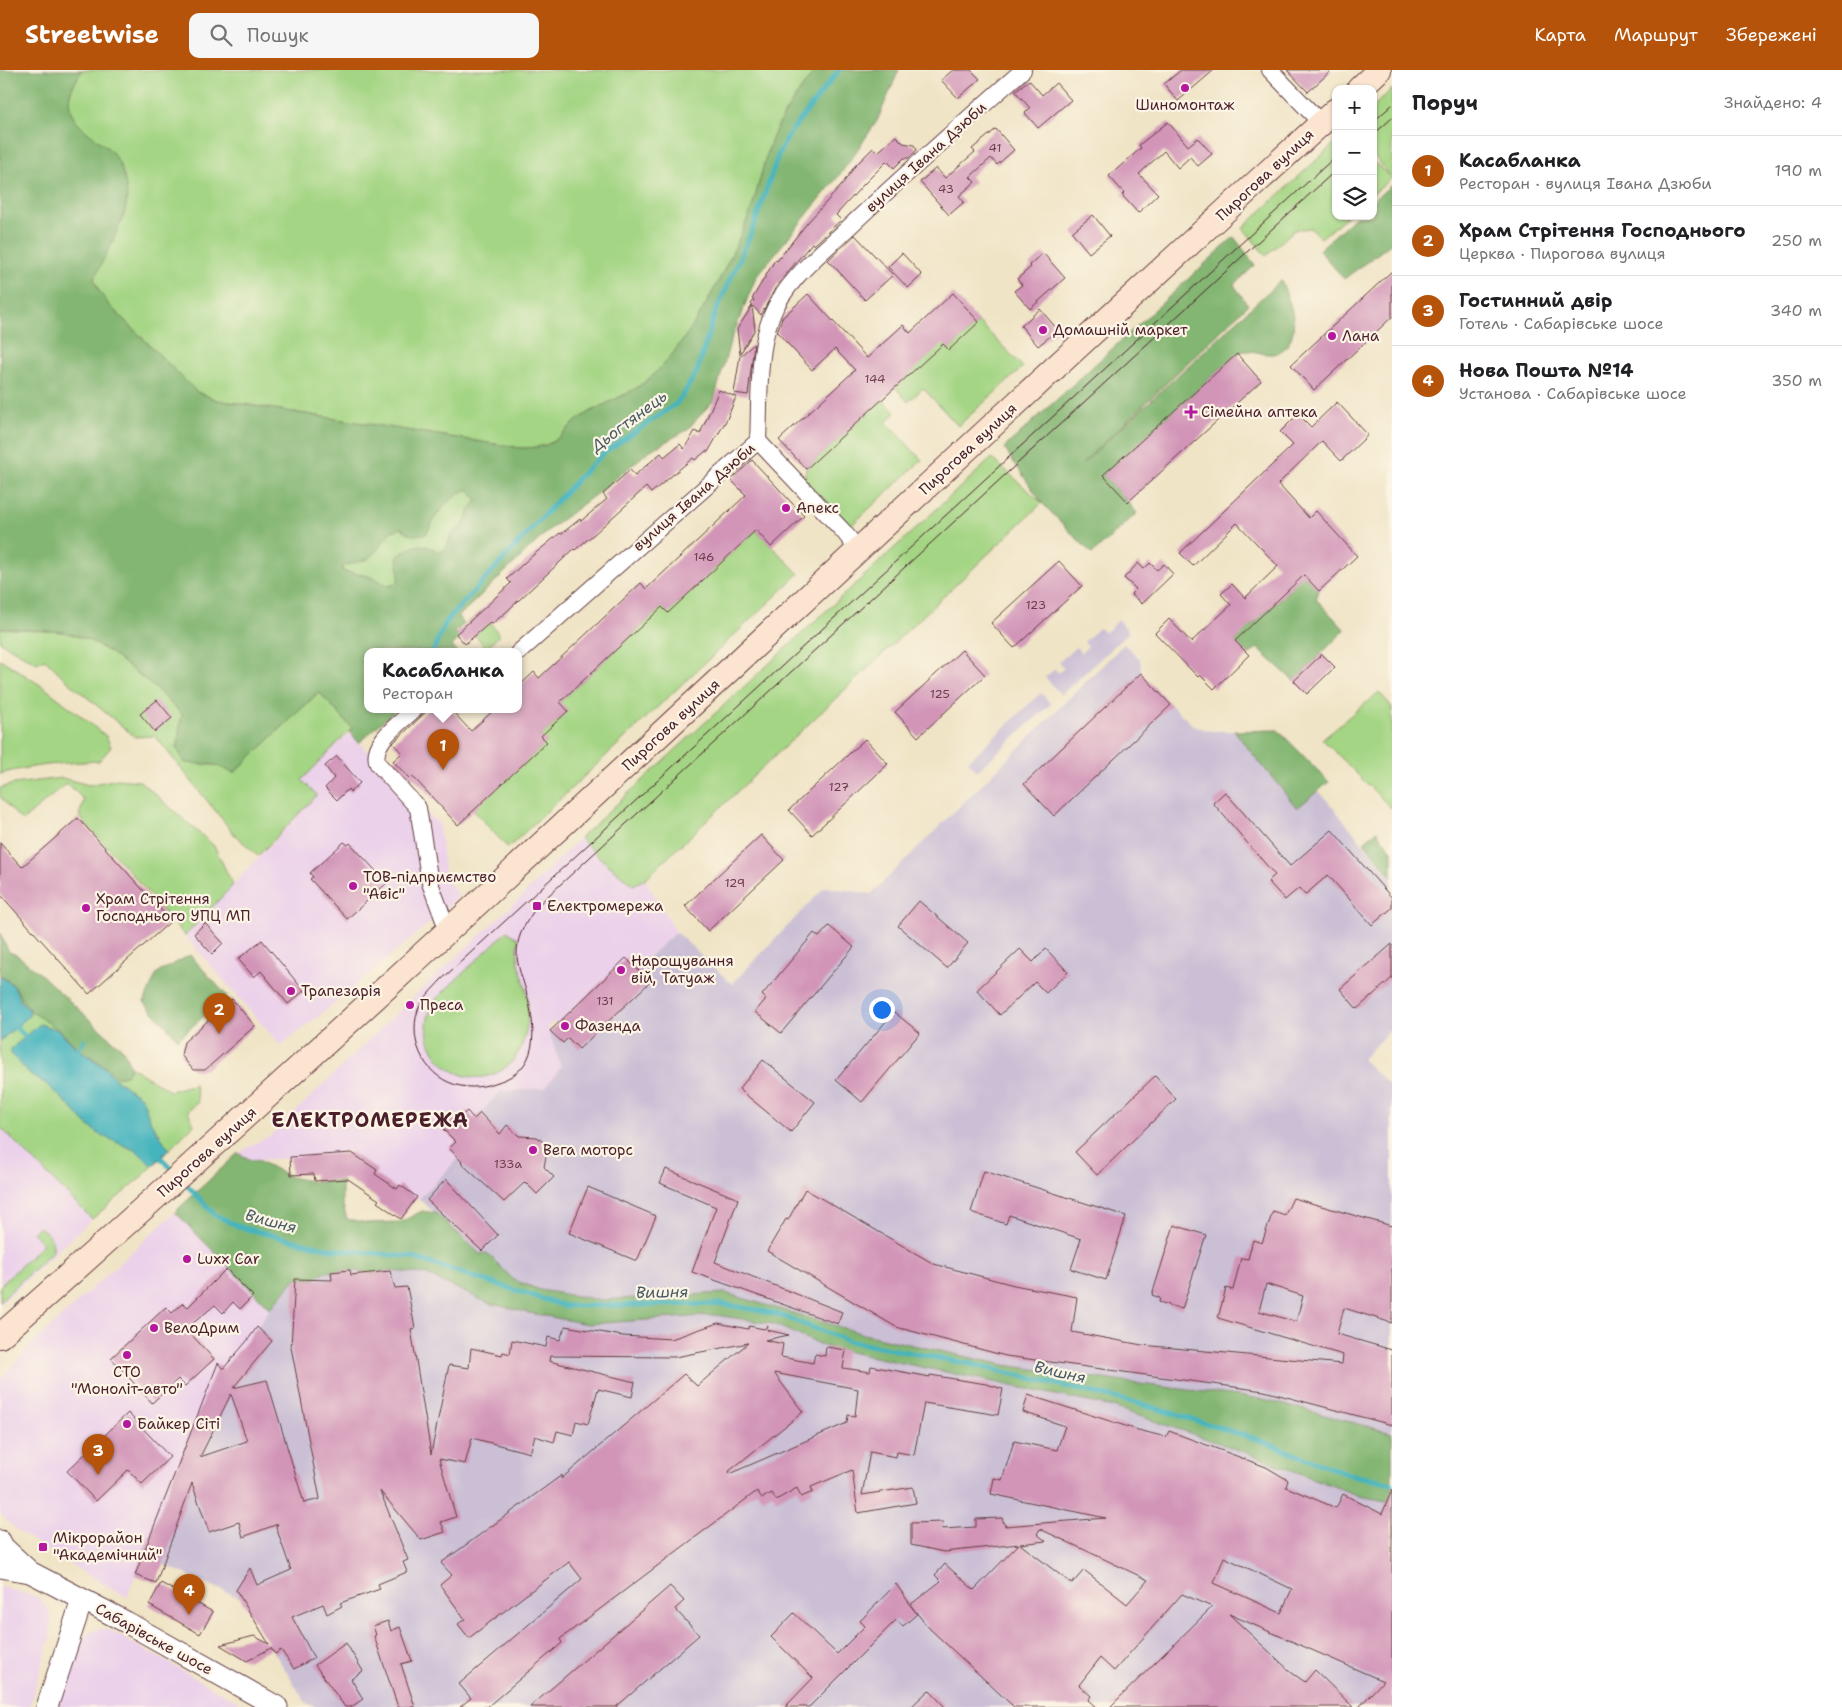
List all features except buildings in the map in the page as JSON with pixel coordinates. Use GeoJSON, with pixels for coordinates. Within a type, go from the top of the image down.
{"type":"FeatureCollection","features":[{"type":"Feature","properties":{"kind":"main road"},"geometry":{"type":"LineString","coordinates":[[1363,85],[1379,70]]}},
{"type":"Feature","properties":{"kind":"main road","name":"Пирогова вулиця"},"geometry":{"type":"LineString","coordinates":[[0,1337],[223,1138],[1328,117]]}},
{"type":"Feature","properties":{"kind":"street","name":"вулиця Івана Дзюби"},"geometry":{"type":"LineString","coordinates":[[522,649],[758,441],[764,341],[772,315],[785,292],[810,263],[1023,70]]}},
{"type":"Feature","properties":{"kind":"street"},"geometry":{"type":"LineString","coordinates":[[1270,70],[1328,117]]}},
{"type":"Feature","properties":{"kind":"street"},"geometry":{"type":"LineString","coordinates":[[758,441],[844,532],[859,551]]}},
{"type":"Feature","properties":{"kind":"street"},"geometry":{"type":"LineString","coordinates":[[411,713],[379,743],[376,756],[378,764],[418,808],[430,883],[448,931]]}},
{"type":"Feature","properties":{"kind":"street","name":"Сабарівське шосе"},"geometry":{"type":"LineString","coordinates":[[1,1550],[30,1572],[126,1622],[277,1707]]}},
{"type":"Feature","properties":{"kind":"street"},"geometry":{"type":"LineString","coordinates":[[47,1707],[82,1600]]}},
{"type":"Feature","properties":{"kind":"shaded area"},"geometry":{"type":"Polygon","coordinates":[[[1119,620],[1129,632],[1061,695],[1045,677],[1055,669],[1058,673],[1064,668],[1059,662],[1076,647],[1081,653],[1088,646],[1084,642],[1099,628],[1105,633],[1119,620]]]}},
{"type":"Feature","properties":{"kind":"shaded area"},"geometry":{"type":"Polygon","coordinates":[[[1124,644],[1140,659],[1141,673],[1171,705],[1193,725],[1209,731],[1234,731],[1297,807],[1319,791],[1392,878],[1392,1028],[1362,1059],[1392,1088],[1392,1433],[1263,1399],[1004,1365],[867,1335],[725,1293],[599,1300],[540,1290],[514,1280],[487,1253],[480,1254],[419,1199],[459,1158],[467,1168],[499,1133],[480,1113],[500,1092],[545,1088],[561,1067],[548,1029],[563,1043],[568,1038],[579,1049],[649,982],[636,968],[676,932],[732,984],[825,887],[871,894],[1124,644]]]}},
{"type":"Feature","properties":{"kind":"shaded area"},"geometry":{"type":"Polygon","coordinates":[[[1041,693],[1051,704],[977,771],[968,761],[1041,693]]]}},
{"type":"Feature","properties":{"kind":"shaded area"},"geometry":{"type":"Polygon","coordinates":[[[350,732],[418,808],[439,823],[444,872],[447,881],[459,895],[446,909],[281,1046],[185,936],[317,795],[301,780],[350,732]]]}},
{"type":"Feature","properties":{"kind":"shaded area"},"geometry":{"type":"Polygon","coordinates":[[[580,838],[600,858],[633,884],[645,879],[676,932],[636,967],[626,958],[557,1024],[554,1021],[548,1027],[561,1067],[545,1088],[500,1092],[474,1119],[466,1111],[457,1120],[455,1118],[443,1130],[456,1142],[449,1148],[459,1158],[419,1199],[400,1185],[397,1189],[394,1187],[391,1190],[388,1188],[377,1202],[374,1175],[377,1170],[346,1150],[335,1155],[258,1160],[251,1160],[238,1153],[271,1135],[429,982],[517,901],[580,838]]]}},
{"type":"Feature","properties":{"kind":"shaded area"},"geometry":{"type":"Polygon","coordinates":[[[0,1127],[92,1219],[0,1304],[0,1127]]]}},
{"type":"Feature","properties":{"kind":"shaded area"},"geometry":{"type":"Polygon","coordinates":[[[175,1212],[270,1309],[203,1402],[127,1597],[16,1530],[0,1513],[0,1380],[30,1346],[175,1212]]]}},
{"type":"Feature","properties":{"kind":"shaded area"},"geometry":{"type":"Polygon","coordinates":[[[350,1270],[369,1273],[390,1271],[425,1274],[488,1303],[588,1324],[716,1315],[773,1324],[826,1347],[1113,1407],[1245,1452],[1359,1496],[1392,1502],[1392,1707],[316,1707],[306,1703],[240,1598],[142,1555],[203,1402],[220,1373],[295,1279],[314,1279],[325,1272],[350,1270]]]}},
{"type":"Feature","properties":{"kind":"shaded area"},"geometry":{"type":"Polygon","coordinates":[[[0,1586],[39,1598],[51,1615],[50,1638],[29,1707],[0,1707],[0,1586]]]}},
{"type":"Feature","properties":{"kind":"shaded area"},"geometry":{"type":"Polygon","coordinates":[[[99,1629],[110,1630],[247,1707],[58,1707],[78,1647],[85,1636],[99,1629]]]}},
{"type":"Feature","properties":{"kind":"green space"},"geometry":{"type":"Polygon","coordinates":[[[0,70],[82,70],[70,94],[69,105],[72,114],[82,128],[116,157],[125,180],[127,193],[123,217],[94,279],[99,291],[108,304],[197,392],[217,400],[520,448],[544,446],[551,443],[585,415],[644,383],[681,343],[720,278],[750,213],[766,155],[777,128],[792,102],[816,70],[899,70],[877,121],[842,172],[756,277],[730,342],[714,400],[687,430],[649,451],[550,529],[458,617],[464,624],[455,632],[460,638],[452,646],[454,648],[364,648],[364,713],[392,713],[359,743],[350,732],[352,728],[319,692],[234,773],[215,765],[185,763],[177,748],[182,714],[153,686],[111,653],[89,640],[64,632],[0,628],[0,70]],[[468,489],[443,507],[426,534],[411,535],[401,528],[390,532],[368,559],[343,566],[342,571],[368,576],[390,586],[398,582],[397,557],[408,549],[423,545],[440,553],[448,544],[452,533],[463,527],[470,510],[477,500],[468,489]]]}},
{"type":"Feature","properties":{"kind":"green space"},"geometry":{"type":"Polygon","coordinates":[[[82,70],[816,70],[792,102],[777,128],[766,155],[750,213],[720,278],[681,343],[644,383],[585,415],[551,443],[544,446],[520,448],[217,400],[197,392],[108,304],[99,291],[94,279],[124,215],[112,153],[81,127],[71,111],[69,101],[71,91],[82,70]]]}},
{"type":"Feature","properties":{"kind":"green space"},"geometry":{"type":"Polygon","coordinates":[[[1392,89],[1392,178],[1377,191],[1377,165],[1390,176],[1377,159],[1377,103],[1392,89]]]}},
{"type":"Feature","properties":{"kind":"green space"},"geometry":{"type":"Polygon","coordinates":[[[1332,146],[1332,220],[1342,220],[1321,238],[1310,228],[1294,230],[1266,256],[1243,228],[1332,146]]]}},
{"type":"Feature","properties":{"kind":"green space"},"geometry":{"type":"Polygon","coordinates":[[[1391,185],[1392,243],[1344,279],[1319,250],[1352,220],[1377,220],[1377,197],[1391,185]]]}},
{"type":"Feature","properties":{"kind":"green space"},"geometry":{"type":"Polygon","coordinates":[[[1234,237],[1255,265],[1234,285],[1248,305],[1082,464],[1281,280],[1293,315],[1293,333],[1290,341],[1284,349],[1276,354],[1245,351],[1237,354],[1104,475],[1137,513],[1092,554],[1042,503],[1004,448],[1234,237]]]}},
{"type":"Feature","properties":{"kind":"green space"},"geometry":{"type":"Polygon","coordinates":[[[979,322],[1023,367],[958,426],[923,388],[908,402],[895,387],[938,338],[949,350],[979,322]]]}},
{"type":"Feature","properties":{"kind":"green space"},"geometry":{"type":"Polygon","coordinates":[[[882,399],[896,413],[886,422],[922,460],[844,532],[802,488],[806,469],[882,399]]]}},
{"type":"Feature","properties":{"kind":"green space"},"geometry":{"type":"Polygon","coordinates":[[[992,458],[1042,503],[645,879],[633,885],[600,858],[580,838],[992,458]]]}},
{"type":"Feature","properties":{"kind":"green space"},"geometry":{"type":"Polygon","coordinates":[[[468,489],[477,500],[470,510],[463,527],[452,533],[448,544],[439,553],[399,572],[399,582],[390,586],[368,576],[342,571],[342,566],[350,564],[378,549],[389,532],[401,528],[426,534],[443,507],[468,489]]]}},
{"type":"Feature","properties":{"kind":"green space"},"geometry":{"type":"Polygon","coordinates":[[[756,530],[799,574],[508,848],[473,810],[547,742],[541,736],[568,711],[560,702],[662,607],[668,612],[756,530]]]}},
{"type":"Feature","properties":{"kind":"green space"},"geometry":{"type":"Polygon","coordinates":[[[1294,565],[1319,591],[1316,599],[1345,630],[1294,681],[1257,648],[1249,655],[1233,639],[1249,624],[1254,624],[1292,587],[1283,576],[1294,565]]]}},
{"type":"Feature","properties":{"kind":"green space"},"geometry":{"type":"Polygon","coordinates":[[[481,612],[500,635],[486,648],[466,624],[481,612]]]}},
{"type":"Feature","properties":{"kind":"green space"},"geometry":{"type":"Polygon","coordinates":[[[0,628],[64,632],[89,640],[111,653],[153,686],[182,714],[177,748],[200,764],[215,765],[234,773],[319,692],[352,728],[302,780],[317,795],[258,856],[234,834],[155,736],[135,737],[66,680],[45,659],[37,663],[0,642],[0,628]]]}},
{"type":"Feature","properties":{"kind":"green space"},"geometry":{"type":"Polygon","coordinates":[[[0,659],[45,688],[106,736],[111,747],[99,761],[36,766],[0,774],[0,659]]]}},
{"type":"Feature","properties":{"kind":"green space"},"geometry":{"type":"Polygon","coordinates":[[[1379,692],[1392,707],[1392,809],[1322,739],[1379,692]]]}},
{"type":"Feature","properties":{"kind":"green space"},"geometry":{"type":"Polygon","coordinates":[[[1278,730],[1329,782],[1297,808],[1234,731],[1278,730]]]}},
{"type":"Feature","properties":{"kind":"green space"},"geometry":{"type":"Polygon","coordinates":[[[62,778],[89,785],[117,779],[140,781],[214,846],[233,885],[185,936],[79,816],[84,800],[67,783],[22,821],[0,797],[0,788],[14,784],[62,778]]]}},
{"type":"Feature","properties":{"kind":"green space"},"geometry":{"type":"Polygon","coordinates":[[[1377,831],[1392,851],[1392,877],[1364,842],[1377,831]]]}},
{"type":"Feature","properties":{"kind":"green space"},"geometry":{"type":"Polygon","coordinates":[[[507,931],[519,939],[518,954],[528,1005],[525,1037],[516,1056],[502,1070],[485,1077],[468,1076],[453,1071],[440,1060],[431,1046],[427,1030],[429,1014],[438,997],[507,931]]]}},
{"type":"Feature","properties":{"kind":"green space"},"geometry":{"type":"Polygon","coordinates":[[[0,933],[9,952],[20,957],[37,971],[122,1048],[131,1067],[126,1075],[116,1077],[108,1068],[79,1049],[59,1030],[32,1012],[22,1000],[15,986],[0,975],[0,933]]]}},
{"type":"Feature","properties":{"kind":"green space"},"geometry":{"type":"Polygon","coordinates":[[[0,945],[100,1035],[131,1067],[170,1091],[195,1084],[198,1102],[188,1111],[194,1125],[142,1177],[92,1219],[0,1127],[0,1041],[29,1016],[30,1011],[20,1000],[14,986],[0,976],[0,945]],[[58,1030],[24,1067],[32,1076],[45,1083],[84,1122],[121,1144],[137,1151],[152,1166],[160,1134],[151,1123],[142,1098],[115,1079],[107,1069],[78,1049],[58,1030]]]}},
{"type":"Feature","properties":{"kind":"green space"},"geometry":{"type":"Polygon","coordinates":[[[190,955],[227,996],[178,1039],[144,1002],[157,973],[190,955]]]}},
{"type":"Feature","properties":{"kind":"green space"},"geometry":{"type":"Polygon","coordinates":[[[238,1153],[251,1160],[258,1160],[290,1177],[314,1182],[342,1181],[342,1202],[347,1219],[368,1223],[401,1222],[422,1211],[436,1213],[480,1254],[487,1253],[514,1280],[540,1290],[599,1300],[725,1293],[867,1335],[1004,1365],[1263,1399],[1392,1433],[1392,1502],[1359,1496],[1245,1452],[1113,1407],[826,1347],[773,1324],[716,1315],[588,1324],[488,1303],[425,1274],[390,1271],[369,1273],[350,1270],[325,1272],[314,1279],[295,1279],[270,1309],[175,1212],[238,1153]]]}},
{"type":"Feature","properties":{"kind":"green space"},"geometry":{"type":"Polygon","coordinates":[[[39,1227],[50,1237],[53,1243],[53,1251],[0,1301],[0,1286],[43,1244],[33,1233],[39,1227]]]}},
{"type":"Feature","properties":{"kind":"water"},"geometry":{"type":"Polygon","coordinates":[[[0,976],[14,986],[20,1000],[30,1011],[29,1016],[0,1041],[0,976]]]}},
{"type":"Feature","properties":{"kind":"water"},"geometry":{"type":"Polygon","coordinates":[[[40,1024],[58,1030],[78,1049],[107,1069],[115,1079],[142,1098],[151,1123],[169,1149],[152,1166],[137,1151],[100,1135],[84,1122],[45,1083],[32,1076],[11,1054],[11,1049],[40,1024]]]}},
{"type":"Feature","properties":{"kind":"waterway","name":"Дьогтянець"},"geometry":{"type":"LineString","coordinates":[[434,648],[449,618],[583,473],[605,452],[676,404],[683,395],[697,371],[715,313],[752,231],[779,153],[790,133],[839,70]]}},
{"type":"Feature","properties":{"kind":"waterway","name":"Вишня"},"geometry":{"type":"LineString","coordinates":[[12,1024],[28,1039]]}},
{"type":"Feature","properties":{"kind":"waterway"},"geometry":{"type":"LineString","coordinates":[[75,1055],[84,1040]]}},
{"type":"Feature","properties":{"kind":"waterway","name":"Вишня"},"geometry":{"type":"LineString","coordinates":[[157,1154],[174,1171]]}},
{"type":"Feature","properties":{"kind":"waterway","name":"Вишня"},"geometry":{"type":"LineString","coordinates":[[183,1181],[215,1215],[240,1227],[267,1234],[330,1249],[411,1257],[565,1306],[723,1304],[777,1314],[848,1341],[975,1365],[1145,1405],[1256,1439],[1344,1473],[1392,1484]]}},
{"type":"Feature","properties":{"kind":"tram line"},"geometry":{"type":"LineString","coordinates":[[1377,118],[1392,105]]}},
{"type":"Feature","properties":{"kind":"tram line"},"geometry":{"type":"LineString","coordinates":[[1377,131],[1392,118]]}},
{"type":"Feature","properties":{"kind":"tram line"},"geometry":{"type":"LineString","coordinates":[[1332,160],[441,980],[422,1002],[415,1022],[415,1035],[418,1047],[423,1058],[438,1076],[461,1086],[478,1087],[506,1079],[525,1064],[530,1054],[533,1031],[530,1007],[517,957],[517,945],[524,927],[537,906],[1332,174]]}},
{"type":"Feature","properties":{"kind":"place","name":"Шиномонтаж"},"geometry":{"type":"Point","coordinates":[1185,88]}},
{"type":"Feature","properties":{"kind":"place","name":"Домашній маркет"},"geometry":{"type":"Point","coordinates":[1043,330]}},
{"type":"Feature","properties":{"kind":"place","name":"Лана"},"geometry":{"type":"Point","coordinates":[1332,336]}},
{"type":"Feature","properties":{"kind":"place","name":"Сімейна аптека"},"geometry":{"type":"Point","coordinates":[1191,412]}},
{"type":"Feature","properties":{"kind":"place","name":"Апекс"},"geometry":{"type":"Point","coordinates":[786,508]}},
{"type":"Feature","properties":{"kind":"place","name":"Касабланка"},"geometry":{"type":"Point","coordinates":[443,770]}},
{"type":"Feature","properties":{"kind":"place","name":"ТОВ-підприємство \"Авіс\""},"geometry":{"type":"Point","coordinates":[353,886]}},
{"type":"Feature","properties":{"kind":"place","name":"Електромережа"},"geometry":{"type":"Point","coordinates":[537,906]}},
{"type":"Feature","properties":{"kind":"place","name":"Храм Стрітення Господнього УПЦ МП"},"geometry":{"type":"Point","coordinates":[86,908]}},
{"type":"Feature","properties":{"kind":"place","name":"Нарощування вій, Татуаж"},"geometry":{"type":"Point","coordinates":[621,970]}},
{"type":"Feature","properties":{"kind":"place","name":"Трапезарія"},"geometry":{"type":"Point","coordinates":[291,991]}},
{"type":"Feature","properties":{"kind":"place","name":"Преса"},"geometry":{"type":"Point","coordinates":[410,1005]}},
{"type":"Feature","properties":{"kind":"place","name":"Фазенда"},"geometry":{"type":"Point","coordinates":[565,1026]}},
{"type":"Feature","properties":{"kind":"place","name":"Храм Стрітення Господнього"},"geometry":{"type":"Point","coordinates":[219,1034]}},
{"type":"Feature","properties":{"kind":"place","name":"Вега моторс"},"geometry":{"type":"Point","coordinates":[533,1150]}},
{"type":"Feature","properties":{"kind":"place","name":"Luxx Car"},"geometry":{"type":"Point","coordinates":[187,1259]}},
{"type":"Feature","properties":{"kind":"place","name":"ВелоДрим"},"geometry":{"type":"Point","coordinates":[154,1328]}},
{"type":"Feature","properties":{"kind":"place","name":"СТО \"Моноліт-авто\""},"geometry":{"type":"Point","coordinates":[127,1355]}},
{"type":"Feature","properties":{"kind":"place","name":"Байкер Сіті"},"geometry":{"type":"Point","coordinates":[127,1424]}},
{"type":"Feature","properties":{"kind":"place","name":"Гостинний двір"},"geometry":{"type":"Point","coordinates":[98,1475]}},
{"type":"Feature","properties":{"kind":"place","name":"Мікрорайон \"Академічний\""},"geometry":{"type":"Point","coordinates":[43,1547]}},
{"type":"Feature","properties":{"kind":"place","name":"Нова Пошта №14"},"geometry":{"type":"Point","coordinates":[189,1615]}},
{"type":"Feature","properties":{"kind":"district","name":"ЕЛЕКТРОМЕРЕЖА"},"geometry":{"type":"Point","coordinates":[370,1120]}}]}
